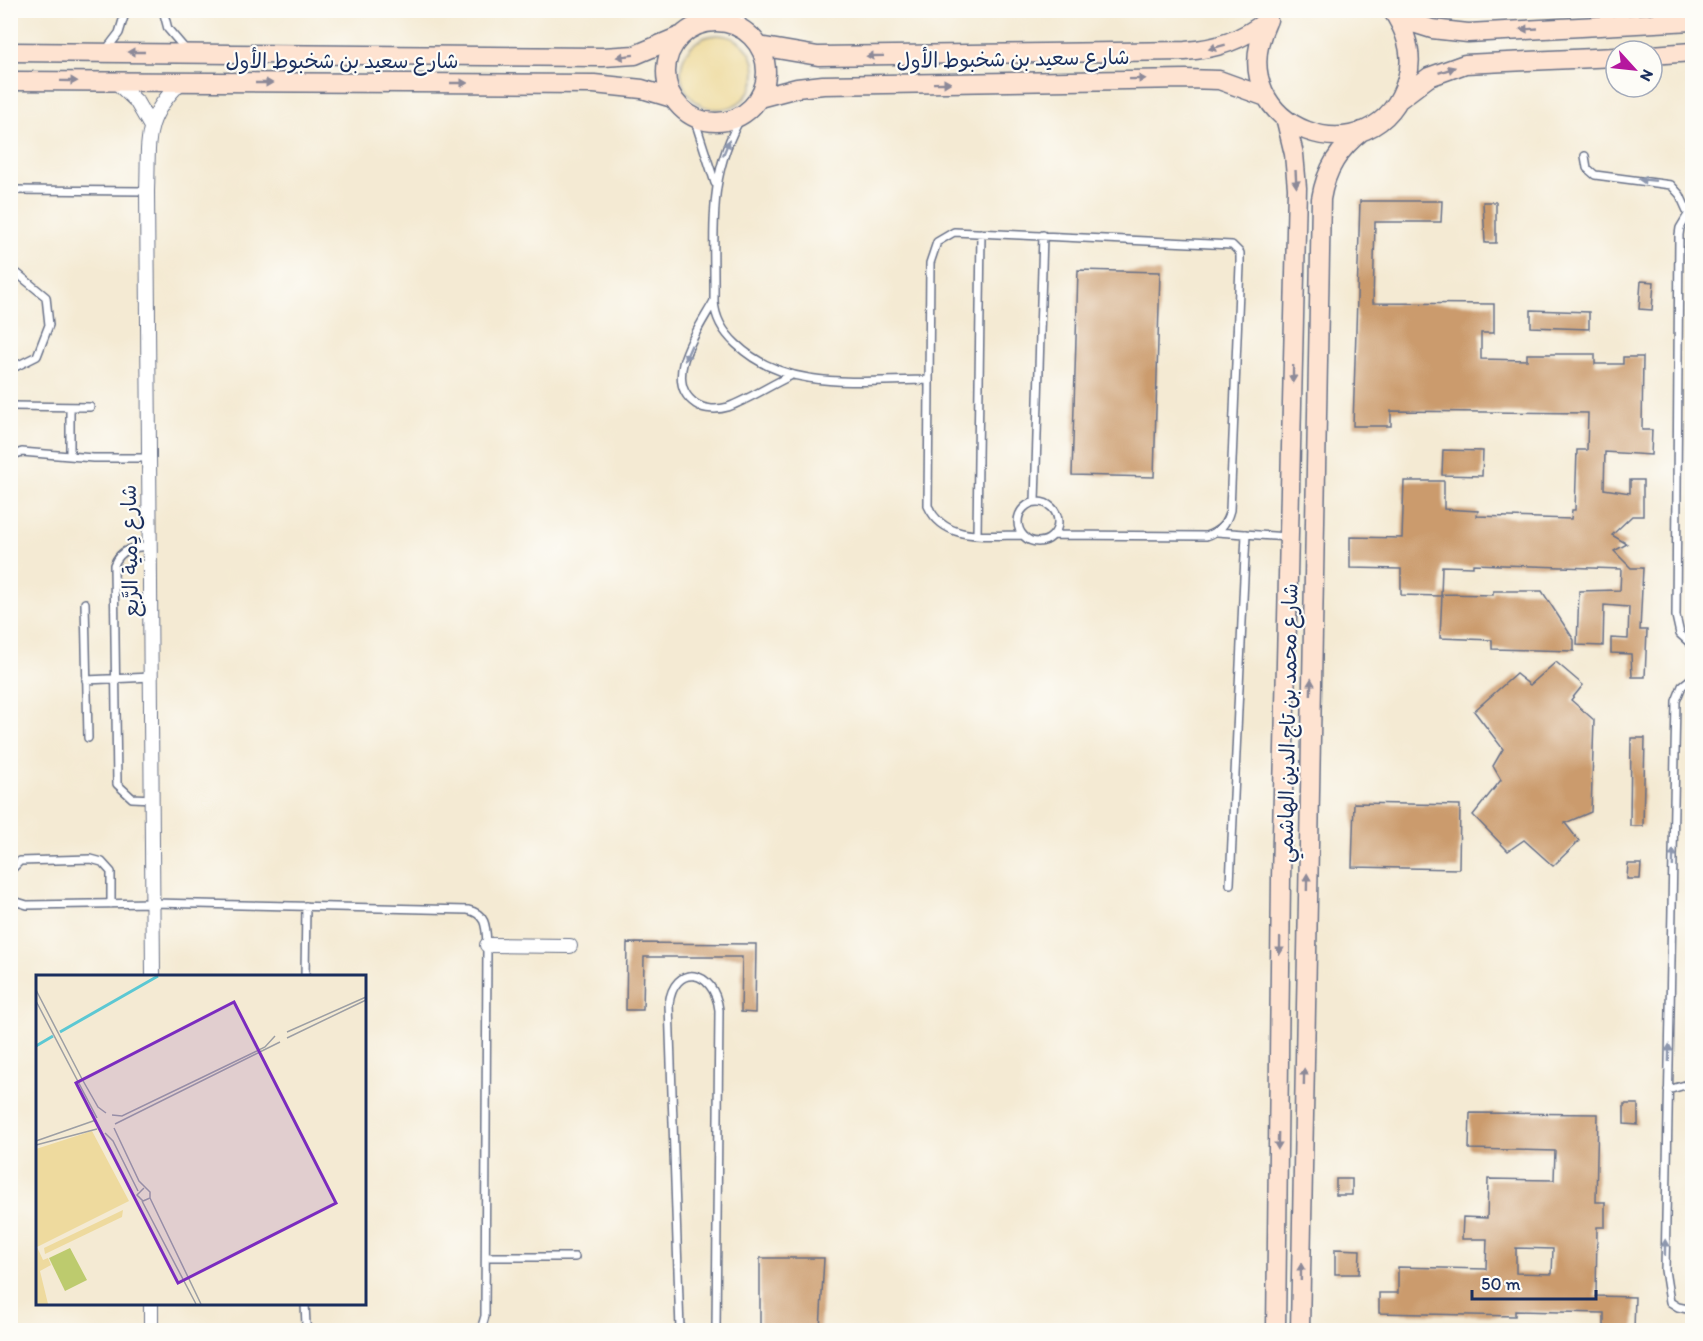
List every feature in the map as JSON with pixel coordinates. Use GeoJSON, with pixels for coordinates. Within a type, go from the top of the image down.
{"type":"FeatureCollection","features":[{"type":"Feature","properties":{"kind":"main road"},"geometry":{"type":"LineString","coordinates":[[1395,14],[1432,29],[1468,33],[1692,21]]}},
{"type":"Feature","properties":{"kind":"main road"},"geometry":{"type":"LineString","coordinates":[[1395,14],[1408,45],[1410,59],[1408,73],[1398,100]]}},
{"type":"Feature","properties":{"kind":"main road","name":"شارع سعيد بن شخبوط الأول"},"geometry":{"type":"LineString","coordinates":[[754,40],[818,56],[1185,51],[1203,50],[1229,44],[1254,32],[1272,15]]}},
{"type":"Feature","properties":{"kind":"main road"},"geometry":{"type":"LineString","coordinates":[[1272,15],[1257,51],[1257,67],[1266,97],[1287,121],[1315,135],[1347,136],[1362,131]]}},
{"type":"Feature","properties":{"kind":"main road"},"geometry":{"type":"LineString","coordinates":[[723,22],[754,40],[766,72],[759,98],[743,114],[728,121],[711,122],[694,118],[682,110],[672,98],[667,85],[666,66],[672,47],[693,24],[723,22]]}},
{"type":"Feature","properties":{"kind":"main road","name":"شارع سعيد بن شخبوط الأول"},"geometry":{"type":"LineString","coordinates":[[10,51],[188,51],[603,57],[643,52],[693,24]]}},
{"type":"Feature","properties":{"kind":"main road"},"geometry":{"type":"LineString","coordinates":[[1664,54],[1692,52]]}},
{"type":"Feature","properties":{"kind":"main road"},"geometry":{"type":"LineString","coordinates":[[1398,100],[1429,77],[1465,64],[1604,58]]}},
{"type":"Feature","properties":{"kind":"main road","name":"شارع سعيد بن شخبوط الأول"},"geometry":{"type":"LineString","coordinates":[[759,98],[797,88],[823,85],[1186,79],[1219,80],[1266,97]]}},
{"type":"Feature","properties":{"kind":"main road","name":"شارع سعيد بن شخبوط الأول"},"geometry":{"type":"LineString","coordinates":[[10,81],[602,84],[642,89],[672,98]]}},
{"type":"Feature","properties":{"kind":"main road","name":"شارع محمد بن تاج الدين الهاشمي"},"geometry":{"type":"LineString","coordinates":[[1300,1330],[1321,199],[1330,167],[1338,153],[1362,131],[1389,113],[1398,100]]}},
{"type":"Feature","properties":{"kind":"main road","name":"شارع محمد بن تاج الدين الهاشمي"},"geometry":{"type":"LineString","coordinates":[[1276,1330],[1281,878],[1297,188],[1294,154],[1287,121]]}},
{"type":"Feature","properties":{"kind":"street"},"geometry":{"type":"LineString","coordinates":[[116,82],[136,101],[150,124]]}},
{"type":"Feature","properties":{"kind":"street","name":"شارع دِمية الرَّبع"},"geometry":{"type":"LineString","coordinates":[[153,975],[147,191],[150,124],[163,102],[181,82]]}},
{"type":"Feature","properties":{"kind":"street"},"geometry":{"type":"LineString","coordinates":[[488,945],[570,946]]}},
{"type":"Feature","properties":{"kind":"street"},"geometry":{"type":"LineString","coordinates":[[151,1305],[151,1330]]}},
{"type":"Feature","properties":{"kind":"lane"},"geometry":{"type":"LineString","coordinates":[[104,52],[119,33],[126,10]]}},
{"type":"Feature","properties":{"kind":"lane"},"geometry":{"type":"LineString","coordinates":[[163,10],[173,38],[188,51]]}},
{"type":"Feature","properties":{"kind":"lane"},"geometry":{"type":"LineString","coordinates":[[735,10],[754,40]]}},
{"type":"Feature","properties":{"kind":"lane"},"geometry":{"type":"LineString","coordinates":[[743,114],[725,148],[716,185],[714,301],[715,312],[721,326],[732,341],[764,367],[790,376],[814,380],[929,381]]}},
{"type":"Feature","properties":{"kind":"lane"},"geometry":{"type":"LineString","coordinates":[[694,118],[716,185]]}},
{"type":"Feature","properties":{"kind":"lane"},"geometry":{"type":"LineString","coordinates":[[1586,156],[1587,168],[1595,175],[1671,185],[1690,211],[1680,228],[1679,236],[1676,616],[1680,634],[1692,645]]}},
{"type":"Feature","properties":{"kind":"lane"},"geometry":{"type":"LineString","coordinates":[[10,190],[147,191]]}},
{"type":"Feature","properties":{"kind":"lane"},"geometry":{"type":"LineString","coordinates":[[1022,535],[957,533],[938,521],[928,506],[931,253],[944,236],[954,232],[1226,243],[1240,253],[1230,510],[1225,524],[1217,532]]}},
{"type":"Feature","properties":{"kind":"lane"},"geometry":{"type":"LineString","coordinates":[[977,535],[981,233]]}},
{"type":"Feature","properties":{"kind":"lane"},"geometry":{"type":"LineString","coordinates":[[1035,502],[1043,235]]}},
{"type":"Feature","properties":{"kind":"lane"},"geometry":{"type":"LineString","coordinates":[[10,274],[18,274],[46,297],[49,325],[37,356],[17,366],[10,366]]}},
{"type":"Feature","properties":{"kind":"lane"},"geometry":{"type":"LineString","coordinates":[[714,301],[683,364],[683,387],[694,402],[708,409],[725,407],[790,376]]}},
{"type":"Feature","properties":{"kind":"lane"},"geometry":{"type":"LineString","coordinates":[[10,406],[90,407]]}},
{"type":"Feature","properties":{"kind":"lane"},"geometry":{"type":"LineString","coordinates":[[70,407],[70,456]]}},
{"type":"Feature","properties":{"kind":"lane"},"geometry":{"type":"LineString","coordinates":[[10,456],[22,452],[150,458]]}},
{"type":"Feature","properties":{"kind":"lane"},"geometry":{"type":"LineString","coordinates":[[1053,535],[1058,523],[1055,511],[1047,503],[1035,502],[1020,512],[1017,524],[1022,535],[1028,540],[1041,542],[1053,535],[1192,537],[1217,532],[1289,537]]}},
{"type":"Feature","properties":{"kind":"lane"},"geometry":{"type":"LineString","coordinates":[[1230,884],[1246,534]]}},
{"type":"Feature","properties":{"kind":"lane"},"geometry":{"type":"LineString","coordinates":[[151,546],[128,548],[117,558],[114,565],[114,678],[117,784],[132,798],[153,799]]}},
{"type":"Feature","properties":{"kind":"lane"},"geometry":{"type":"LineString","coordinates":[[85,603],[88,738]]}},
{"type":"Feature","properties":{"kind":"lane"},"geometry":{"type":"LineString","coordinates":[[86,680],[152,677]]}},
{"type":"Feature","properties":{"kind":"lane"},"geometry":{"type":"LineString","coordinates":[[1692,678],[1682,686],[1676,701],[1665,1282],[1670,1302],[1678,1307],[1692,1310]]}},
{"type":"Feature","properties":{"kind":"lane"},"geometry":{"type":"LineString","coordinates":[[10,871],[20,861],[91,860],[102,862],[111,872],[111,904]]}},
{"type":"Feature","properties":{"kind":"lane"},"geometry":{"type":"LineString","coordinates":[[10,895],[14,900],[27,904],[154,903],[475,911],[483,919],[488,945],[485,1323],[481,1330]]}},
{"type":"Feature","properties":{"kind":"lane"},"geometry":{"type":"LineString","coordinates":[[305,975],[306,906]]}},
{"type":"Feature","properties":{"kind":"lane"},"geometry":{"type":"LineString","coordinates":[[680,1330],[669,1004],[672,989],[678,982],[694,975],[702,977],[713,987],[719,1010],[716,1330]]}},
{"type":"Feature","properties":{"kind":"lane"},"geometry":{"type":"LineString","coordinates":[[1668,1090],[1692,1083]]}},
{"type":"Feature","properties":{"kind":"lane"},"geometry":{"type":"LineString","coordinates":[[486,1257],[575,1257]]}},
{"type":"Feature","properties":{"kind":"lane"},"geometry":{"type":"LineString","coordinates":[[305,1305],[306,1325],[309,1330]]}},
{"type":"Feature","properties":{"kind":"sand"},"geometry":{"type":"Polygon","coordinates":[[[718,35],[739,41],[749,51],[755,72],[749,93],[739,103],[718,109],[697,103],[687,93],[681,72],[687,51],[697,41],[718,35]]]}},
{"type":"Feature","properties":{"kind":"building"},"geometry":{"type":"Polygon","coordinates":[[[1360,201],[1442,201],[1441,222],[1375,222],[1373,303],[1494,304],[1494,333],[1481,333],[1481,359],[1527,360],[1527,354],[1595,354],[1595,364],[1623,364],[1623,357],[1643,357],[1642,430],[1652,430],[1651,455],[1605,452],[1604,489],[1630,493],[1630,480],[1643,480],[1643,516],[1632,516],[1612,535],[1627,544],[1614,551],[1631,568],[1643,568],[1640,630],[1647,630],[1645,677],[1632,677],[1631,654],[1611,653],[1611,638],[1628,639],[1629,607],[1604,605],[1603,646],[1577,645],[1579,591],[1620,590],[1621,569],[1473,564],[1473,567],[1442,566],[1441,596],[1401,595],[1401,569],[1350,568],[1350,537],[1402,538],[1404,481],[1444,481],[1444,509],[1478,511],[1477,516],[1571,519],[1572,510],[1575,510],[1577,450],[1587,450],[1588,413],[1391,411],[1391,426],[1353,426],[1360,201]]]}},
{"type":"Feature","properties":{"kind":"building"},"geometry":{"type":"Polygon","coordinates":[[[1483,202],[1496,202],[1496,243],[1485,243],[1483,202]]]}},
{"type":"Feature","properties":{"kind":"building"},"geometry":{"type":"Polygon","coordinates":[[[1078,270],[1160,272],[1154,477],[1072,475],[1078,270]]]}},
{"type":"Feature","properties":{"kind":"building"},"geometry":{"type":"Polygon","coordinates":[[[1641,281],[1654,282],[1652,310],[1639,309],[1641,281]]]}},
{"type":"Feature","properties":{"kind":"building"},"geometry":{"type":"Polygon","coordinates":[[[1531,310],[1589,312],[1589,329],[1531,327],[1531,310]]]}},
{"type":"Feature","properties":{"kind":"building"},"geometry":{"type":"Polygon","coordinates":[[[1443,450],[1483,451],[1482,476],[1442,475],[1443,450]]]}},
{"type":"Feature","properties":{"kind":"building"},"geometry":{"type":"Polygon","coordinates":[[[1493,591],[1542,591],[1574,640],[1574,651],[1492,649],[1492,640],[1440,638],[1442,594],[1493,595],[1493,591]]]}},
{"type":"Feature","properties":{"kind":"building"},"geometry":{"type":"Polygon","coordinates":[[[1556,662],[1583,685],[1571,700],[1594,720],[1591,812],[1565,823],[1579,841],[1553,866],[1524,840],[1508,851],[1473,815],[1501,780],[1493,766],[1503,749],[1474,711],[1516,674],[1530,685],[1556,662]]]}},
{"type":"Feature","properties":{"kind":"building"},"geometry":{"type":"Polygon","coordinates":[[[1631,738],[1645,738],[1643,826],[1630,826],[1631,738]]]}},
{"type":"Feature","properties":{"kind":"building"},"geometry":{"type":"Polygon","coordinates":[[[1354,803],[1460,805],[1459,869],[1352,867],[1354,803]]]}},
{"type":"Feature","properties":{"kind":"building"},"geometry":{"type":"Polygon","coordinates":[[[1628,864],[1641,864],[1640,879],[1627,879],[1628,864]]]}},
{"type":"Feature","properties":{"kind":"building"},"geometry":{"type":"Polygon","coordinates":[[[627,943],[756,944],[755,1013],[741,1012],[742,957],[644,957],[643,1010],[626,1010],[627,943]]]}},
{"type":"Feature","properties":{"kind":"building"},"geometry":{"type":"Polygon","coordinates":[[[1624,1104],[1638,1104],[1638,1125],[1624,1124],[1624,1104]]]}},
{"type":"Feature","properties":{"kind":"building"},"geometry":{"type":"Polygon","coordinates":[[[1470,1113],[1598,1114],[1596,1202],[1605,1202],[1605,1227],[1597,1227],[1596,1296],[1635,1297],[1634,1330],[1609,1330],[1609,1327],[1604,1326],[1604,1313],[1515,1311],[1515,1316],[1379,1313],[1379,1293],[1398,1293],[1398,1267],[1486,1269],[1487,1239],[1462,1239],[1463,1217],[1487,1218],[1488,1179],[1554,1180],[1555,1151],[1469,1149],[1470,1113]],[[1516,1248],[1516,1273],[1552,1274],[1553,1249],[1516,1248]]]}},
{"type":"Feature","properties":{"kind":"building"},"geometry":{"type":"Polygon","coordinates":[[[1336,1179],[1352,1179],[1352,1195],[1336,1195],[1336,1179]]]}},
{"type":"Feature","properties":{"kind":"building"},"geometry":{"type":"Polygon","coordinates":[[[1335,1249],[1360,1250],[1359,1274],[1335,1274],[1335,1249]]]}},
{"type":"Feature","properties":{"kind":"building"},"geometry":{"type":"Polygon","coordinates":[[[760,1258],[824,1258],[820,1330],[760,1330],[760,1258]]]}}]}
